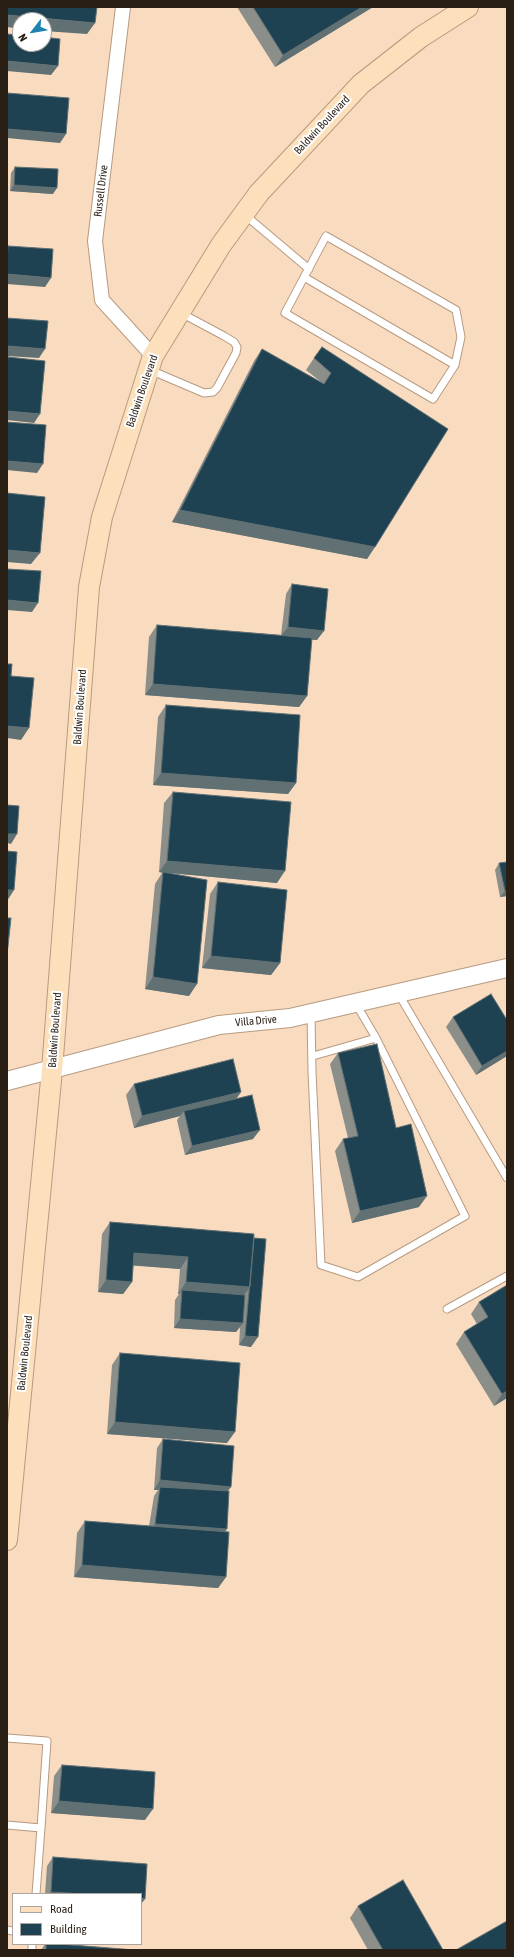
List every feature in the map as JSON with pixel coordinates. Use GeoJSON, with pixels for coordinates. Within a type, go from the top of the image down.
{"type":"FeatureCollection","features":[{"type":"Feature","properties":{"kind":"main road","name":"Baldwin Boulevard"},"geometry":{"type":"LineString","coordinates":[[7,1540],[52,1070],[89,587],[102,517],[150,363],[179,312],[221,245],[259,193],[361,84],[421,37],[468,7]]}},
{"type":"Feature","properties":{"kind":"street","name":"Russell Drive"},"geometry":{"type":"LineString","coordinates":[[123,7],[95,241],[102,300],[150,363]]}},
{"type":"Feature","properties":{"kind":"street","name":"Villa Drive"},"geometry":{"type":"LineString","coordinates":[[7,1081],[220,1024],[290,1018],[507,968]]}},
{"type":"Feature","properties":{"kind":"lane"},"geometry":{"type":"LineString","coordinates":[[244,214],[309,268]]}},
{"type":"Feature","properties":{"kind":"lane"},"geometry":{"type":"LineString","coordinates":[[326,236],[456,310],[461,337],[455,365],[433,399],[285,313],[304,277],[326,236]]}},
{"type":"Feature","properties":{"kind":"lane"},"geometry":{"type":"LineString","coordinates":[[304,277],[455,365]]}},
{"type":"Feature","properties":{"kind":"lane"},"geometry":{"type":"LineString","coordinates":[[150,363],[204,393],[213,392],[217,388],[236,353],[237,347],[234,342],[179,312]]}},
{"type":"Feature","properties":{"kind":"lane"},"geometry":{"type":"LineString","coordinates":[[398,993],[507,1178]]}},
{"type":"Feature","properties":{"kind":"lane"},"geometry":{"type":"LineString","coordinates":[[311,1013],[313,1056],[312,1072],[321,1264],[358,1277],[465,1216],[376,1038],[355,1003]]}},
{"type":"Feature","properties":{"kind":"lane"},"geometry":{"type":"LineString","coordinates":[[313,1056],[376,1038]]}},
{"type":"Feature","properties":{"kind":"lane"},"geometry":{"type":"LineString","coordinates":[[447,1309],[507,1276]]}},
{"type":"Feature","properties":{"kind":"lane"},"geometry":{"type":"LineString","coordinates":[[7,1738],[47,1741],[36,1893]]}},
{"type":"Feature","properties":{"kind":"lane"},"geometry":{"type":"LineString","coordinates":[[7,1826],[41,1828]]}},
{"type":"Feature","properties":{"kind":"building"},"geometry":{"type":"Polygon","coordinates":[[[7,7],[97,7],[95,23],[52,19],[52,12],[12,12],[12,15],[7,15],[7,7]]]}},
{"type":"Feature","properties":{"kind":"building"},"geometry":{"type":"Polygon","coordinates":[[[253,7],[362,7],[283,55],[253,7]]]}},
{"type":"Feature","properties":{"kind":"building"},"geometry":{"type":"Polygon","coordinates":[[[7,34],[12,34],[12,52],[52,52],[52,38],[60,39],[58,66],[7,61],[7,34]]]}},
{"type":"Feature","properties":{"kind":"building"},"geometry":{"type":"Polygon","coordinates":[[[7,93],[69,98],[66,134],[7,129],[7,93]]]}},
{"type":"Feature","properties":{"kind":"building"},"geometry":{"type":"Polygon","coordinates":[[[15,167],[58,169],[57,188],[14,185],[15,167]]]}},
{"type":"Feature","properties":{"kind":"building"},"geometry":{"type":"Polygon","coordinates":[[[8,246],[53,249],[51,278],[7,274],[8,246]]]}},
{"type":"Feature","properties":{"kind":"building"},"geometry":{"type":"Polygon","coordinates":[[[7,318],[48,321],[45,349],[7,346],[7,318]]]}},
{"type":"Feature","properties":{"kind":"building"},"geometry":{"type":"Polygon","coordinates":[[[322,347],[448,429],[375,547],[180,510],[262,349],[324,384],[331,373],[314,358],[322,347]]]}},
{"type":"Feature","properties":{"kind":"building"},"geometry":{"type":"Polygon","coordinates":[[[8,357],[45,361],[40,414],[7,411],[8,357]]]}},
{"type":"Feature","properties":{"kind":"building"},"geometry":{"type":"Polygon","coordinates":[[[7,422],[46,425],[43,464],[7,461],[7,422]]]}},
{"type":"Feature","properties":{"kind":"building"},"geometry":{"type":"Polygon","coordinates":[[[7,493],[45,497],[40,553],[7,550],[7,493]]]}},
{"type":"Feature","properties":{"kind":"building"},"geometry":{"type":"Polygon","coordinates":[[[7,569],[41,571],[38,603],[7,600],[7,569]]]}},
{"type":"Feature","properties":{"kind":"building"},"geometry":{"type":"Polygon","coordinates":[[[292,584],[328,589],[324,631],[288,627],[292,584]]]}},
{"type":"Feature","properties":{"kind":"building"},"geometry":{"type":"Polygon","coordinates":[[[157,625],[312,638],[307,696],[153,684],[157,625]]]}},
{"type":"Feature","properties":{"kind":"building"},"geometry":{"type":"Polygon","coordinates":[[[7,664],[12,664],[11,676],[34,678],[29,728],[7,726],[7,664]]]}},
{"type":"Feature","properties":{"kind":"building"},"geometry":{"type":"Polygon","coordinates":[[[166,705],[300,715],[296,783],[161,773],[166,705]]]}},
{"type":"Feature","properties":{"kind":"building"},"geometry":{"type":"Polygon","coordinates":[[[173,792],[291,802],[285,871],[167,861],[173,792]]]}},
{"type":"Feature","properties":{"kind":"building"},"geometry":{"type":"Polygon","coordinates":[[[7,805],[19,806],[17,834],[7,834],[7,805]]]}},
{"type":"Feature","properties":{"kind":"building"},"geometry":{"type":"Polygon","coordinates":[[[7,851],[17,852],[14,890],[7,890],[7,851]]]}},
{"type":"Feature","properties":{"kind":"building"},"geometry":{"type":"Polygon","coordinates":[[[507,862],[507,891],[505,891],[499,863],[507,862]]]}},
{"type":"Feature","properties":{"kind":"building"},"geometry":{"type":"Polygon","coordinates":[[[163,872],[207,880],[197,984],[153,977],[163,872]]]}},
{"type":"Feature","properties":{"kind":"building"},"geometry":{"type":"Polygon","coordinates":[[[218,882],[287,890],[280,963],[211,956],[218,882]]]}},
{"type":"Feature","properties":{"kind":"building"},"geometry":{"type":"Polygon","coordinates":[[[7,918],[11,918],[7,955],[7,918]]]}},
{"type":"Feature","properties":{"kind":"building"},"geometry":{"type":"Polygon","coordinates":[[[491,994],[507,1020],[507,1051],[482,1066],[453,1017],[491,994]]]}},
{"type":"Feature","properties":{"kind":"building"},"geometry":{"type":"Polygon","coordinates":[[[377,1044],[396,1128],[411,1124],[427,1196],[360,1211],[343,1139],[358,1136],[338,1053],[377,1044]]]}},
{"type":"Feature","properties":{"kind":"building"},"geometry":{"type":"Polygon","coordinates":[[[233,1059],[241,1092],[142,1116],[134,1084],[233,1059]]]}},
{"type":"Feature","properties":{"kind":"building"},"geometry":{"type":"Polygon","coordinates":[[[252,1095],[260,1130],[192,1146],[184,1111],[252,1095]]]}},
{"type":"Feature","properties":{"kind":"building"},"geometry":{"type":"Polygon","coordinates":[[[110,1222],[254,1234],[250,1287],[186,1282],[188,1257],[134,1253],[132,1282],[106,1280],[110,1222]]]}},
{"type":"Feature","properties":{"kind":"building"},"geometry":{"type":"Polygon","coordinates":[[[254,1238],[266,1239],[258,1337],[245,1336],[254,1238]]]}},
{"type":"Feature","properties":{"kind":"building"},"geometry":{"type":"Polygon","coordinates":[[[507,1285],[507,1391],[502,1394],[464,1332],[488,1317],[479,1302],[507,1285]]]}},
{"type":"Feature","properties":{"kind":"building"},"geometry":{"type":"Polygon","coordinates":[[[182,1290],[245,1295],[243,1323],[180,1319],[182,1290]]]}},
{"type":"Feature","properties":{"kind":"building"},"geometry":{"type":"Polygon","coordinates":[[[120,1353],[240,1363],[235,1432],[115,1422],[120,1353]]]}},
{"type":"Feature","properties":{"kind":"building"},"geometry":{"type":"Polygon","coordinates":[[[163,1439],[234,1446],[231,1487],[160,1480],[163,1439]]]}},
{"type":"Feature","properties":{"kind":"building"},"geometry":{"type":"Polygon","coordinates":[[[160,1487],[229,1491],[227,1529],[155,1524],[160,1487]]]}},
{"type":"Feature","properties":{"kind":"building"},"geometry":{"type":"Polygon","coordinates":[[[85,1521],[229,1532],[226,1577],[82,1565],[85,1521]]]}},
{"type":"Feature","properties":{"kind":"building"},"geometry":{"type":"Polygon","coordinates":[[[62,1765],[155,1772],[153,1809],[59,1801],[62,1765]]]}},
{"type":"Feature","properties":{"kind":"building"},"geometry":{"type":"Polygon","coordinates":[[[53,1857],[147,1864],[145,1899],[142,1898],[142,1893],[51,1892],[53,1857]]]}},
{"type":"Feature","properties":{"kind":"building"},"geometry":{"type":"Polygon","coordinates":[[[403,1880],[443,1950],[383,1950],[358,1906],[403,1880]]]}},
{"type":"Feature","properties":{"kind":"building"},"geometry":{"type":"Polygon","coordinates":[[[507,1921],[507,1950],[456,1950],[507,1921]]]}},
{"type":"Feature","properties":{"kind":"building"},"geometry":{"type":"Polygon","coordinates":[[[46,1945],[72,1945],[135,1950],[46,1950],[46,1945]]]}}]}
